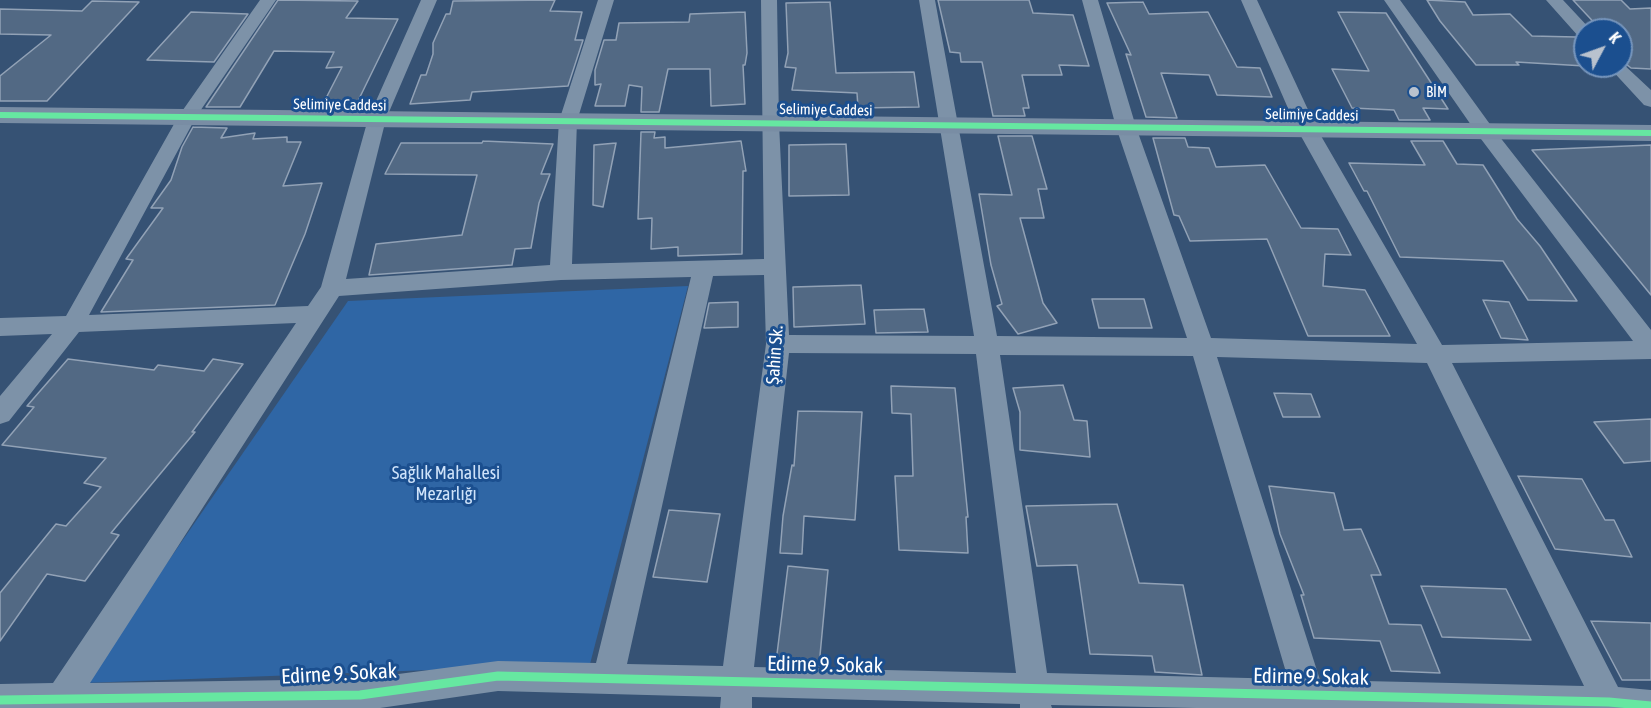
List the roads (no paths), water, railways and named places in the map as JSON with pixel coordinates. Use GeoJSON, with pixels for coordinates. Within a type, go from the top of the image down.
{"type":"FeatureCollection","features":[{"type":"Feature","properties":{"kind":"street"},"geometry":{"type":"LineString","coordinates":[[0,414],[72,325],[187,117],[268,0]]}},
{"type":"Feature","properties":{"kind":"street"},"geometry":{"type":"LineString","coordinates":[[61,703],[332,288],[377,118],[429,0]]}},
{"type":"Feature","properties":{"kind":"street"},"geometry":{"type":"LineString","coordinates":[[561,272],[568,121],[606,0]]}},
{"type":"Feature","properties":{"kind":"street","name":"Şahin Sk."},"geometry":{"type":"LineString","coordinates":[[736,695],[778,344],[770,123],[770,0]]}},
{"type":"Feature","properties":{"kind":"street"},"geometry":{"type":"LineString","coordinates":[[927,0],[987,346],[1035,698]]}},
{"type":"Feature","properties":{"kind":"street"},"geometry":{"type":"LineString","coordinates":[[1090,0],[1126,127],[1202,347],[1311,702]]}},
{"type":"Feature","properties":{"kind":"street"},"geometry":{"type":"LineString","coordinates":[[1249,0],[1307,129],[1435,354],[1610,705]]}},
{"type":"Feature","properties":{"kind":"street"},"geometry":{"type":"LineString","coordinates":[[1392,0],[1485,131],[1651,348]]}},
{"type":"Feature","properties":{"kind":"street"},"geometry":{"type":"LineString","coordinates":[[1554,0],[1573,20]]}},
{"type":"Feature","properties":{"kind":"street"},"geometry":{"type":"LineString","coordinates":[[1629,78],[1651,101]]}},
{"type":"Feature","properties":{"kind":"street","name":"Selimiye Caddesi"},"geometry":{"type":"LineString","coordinates":[[0,116],[1651,132]]}},
{"type":"Feature","properties":{"kind":"street"},"geometry":{"type":"LineString","coordinates":[[608,678],[704,267]]}},
{"type":"Feature","properties":{"kind":"street"},"geometry":{"type":"LineString","coordinates":[[332,288],[561,272],[775,267]]}},
{"type":"Feature","properties":{"kind":"street"},"geometry":{"type":"LineString","coordinates":[[0,327],[314,314]]}},
{"type":"Feature","properties":{"kind":"street"},"geometry":{"type":"LineString","coordinates":[[778,344],[1202,347],[1435,354],[1651,348]]}},
{"type":"Feature","properties":{"kind":"street","name":"Edirne 9. Sokak"},"geometry":{"type":"LineString","coordinates":[[0,700],[61,703],[359,701],[498,676],[608,678],[736,695],[1651,706]]}},
{"type":"Feature","properties":{"kind":"place","name":"BİM"},"geometry":{"type":"Point","coordinates":[1414,92]}},
{"type":"Feature","properties":{"kind":"park label","name":"Sağlık Mahallesi Mezarlığı"},"geometry":{"type":"Point","coordinates":[446,483]}}]}
